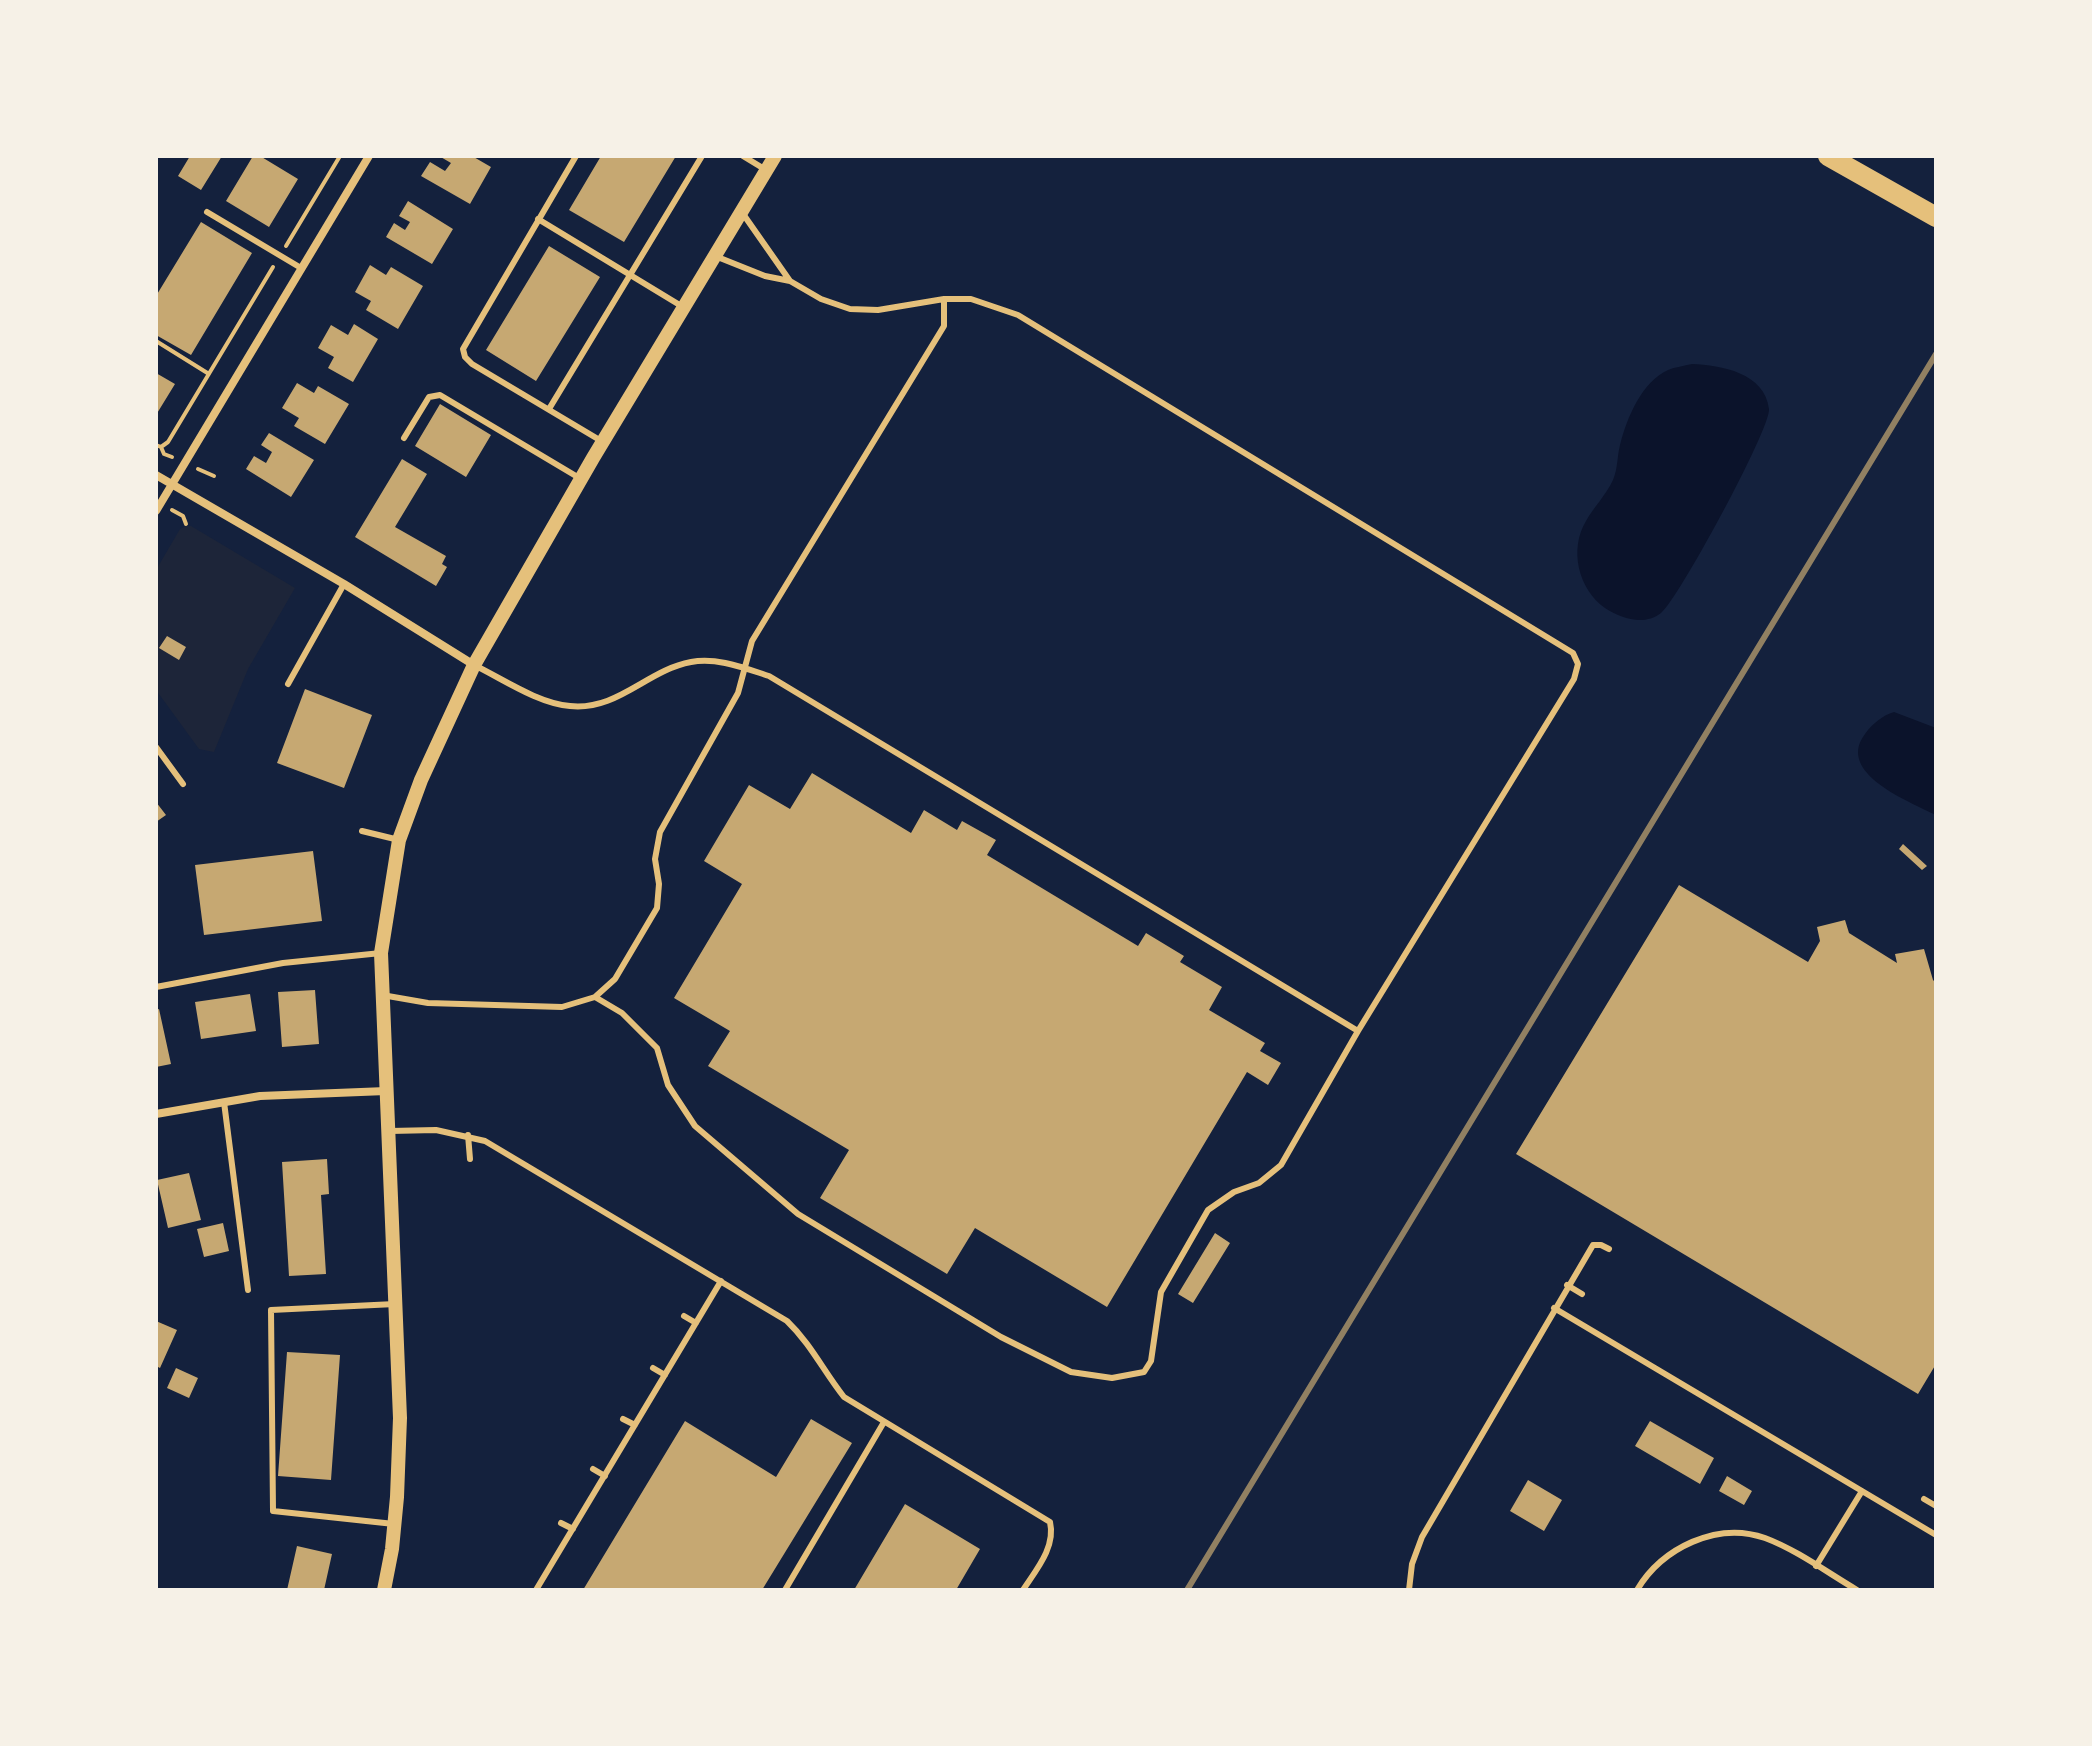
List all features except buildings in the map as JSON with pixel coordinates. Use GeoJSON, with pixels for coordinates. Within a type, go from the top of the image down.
{"type":"FeatureCollection","features":[{"type":"Feature","properties":{"kind":"main road"},"geometry":{"type":"LineString","coordinates":[[1828,156],[1936,217]]}},
{"type":"Feature","properties":{"kind":"street"},"geometry":{"type":"LineString","coordinates":[[156,511],[369,156]]}},
{"type":"Feature","properties":{"kind":"street"},"geometry":{"type":"LineString","coordinates":[[384,1590],[395,1524],[400,1418],[381,953],[399,840],[421,780],[474,665],[581,479],[775,156]]}},
{"type":"Feature","properties":{"kind":"street"},"geometry":{"type":"LineString","coordinates":[[156,475],[344,584],[474,665]]}},
{"type":"Feature","properties":{"kind":"street"},"geometry":{"type":"LineString","coordinates":[[156,1114],[260,1096],[386,1091]]}},
{"type":"Feature","properties":{"kind":"lane"},"geometry":{"type":"LineString","coordinates":[[576,156],[463,349],[465,357],[472,364],[603,442]]}},
{"type":"Feature","properties":{"kind":"lane"},"geometry":{"type":"LineString","coordinates":[[549,409],[702,156]]}},
{"type":"Feature","properties":{"kind":"lane"},"geometry":{"type":"LineString","coordinates":[[743,156],[766,170]]}},
{"type":"Feature","properties":{"kind":"lane"},"geometry":{"type":"LineString","coordinates":[[741,211],[790,281]]}},
{"type":"Feature","properties":{"kind":"lane"},"geometry":{"type":"LineString","coordinates":[[207,212],[301,268]]}},
{"type":"Feature","properties":{"kind":"lane"},"geometry":{"type":"LineString","coordinates":[[538,219],[683,307]]}},
{"type":"Feature","properties":{"kind":"lane"},"geometry":{"type":"LineString","coordinates":[[595,997],[622,1013],[657,1048],[668,1085],[695,1126],[798,1214],[1001,1337],[1071,1372],[1112,1378],[1144,1372],[1151,1361],[1161,1292],[1208,1210],[1234,1192],[1259,1183],[1281,1165],[1358,1031],[1574,679],[1578,664],[1573,653],[1018,315],[971,299],[944,299],[897,308],[850,309],[821,299],[790,281],[765,276],[714,255]]}},
{"type":"Feature","properties":{"kind":"lane"},"geometry":{"type":"LineString","coordinates":[[382,995],[428,1003],[562,1007],[595,997],[615,979],[657,908],[659,884],[655,859],[660,832],[738,693],[752,641],[944,326],[944,299]]}},
{"type":"Feature","properties":{"kind":"lane"},"geometry":{"type":"LineString","coordinates":[[404,438],[424,404],[435,394],[440,395],[581,479]]}},
{"type":"Feature","properties":{"kind":"lane"},"geometry":{"type":"LineString","coordinates":[[518,451],[523,444]]}},
{"type":"Feature","properties":{"kind":"lane"},"geometry":{"type":"LineString","coordinates":[[288,684],[344,584]]}},
{"type":"Feature","properties":{"kind":"lane"},"geometry":{"type":"LineString","coordinates":[[307,650],[317,656]]}},
{"type":"Feature","properties":{"kind":"lane"},"geometry":{"type":"LineString","coordinates":[[474,665],[548,701],[571,706],[617,699],[668,668],[692,662],[718,661],[747,668],[791,688],[1358,1031]]}},
{"type":"Feature","properties":{"kind":"lane"},"geometry":{"type":"LineString","coordinates":[[156,747],[183,784]]}},
{"type":"Feature","properties":{"kind":"lane"},"geometry":{"type":"LineString","coordinates":[[362,831],[399,840]]}},
{"type":"Feature","properties":{"kind":"lane"},"geometry":{"type":"LineString","coordinates":[[156,987],[283,963],[381,953]]}},
{"type":"Feature","properties":{"kind":"lane"},"geometry":{"type":"LineString","coordinates":[[224,1102],[248,1290]]}},
{"type":"Feature","properties":{"kind":"lane"},"geometry":{"type":"LineString","coordinates":[[389,1131],[436,1130],[485,1141],[787,1321],[816,1354],[844,1397],[1050,1522],[1050,1543],[1023,1590]]}},
{"type":"Feature","properties":{"kind":"lane"},"geometry":{"type":"LineString","coordinates":[[468,1135],[470,1159]]}},
{"type":"Feature","properties":{"kind":"lane"},"geometry":{"type":"LineString","coordinates":[[1409,1590],[1412,1564],[1422,1537],[1567,1285],[1593,1245],[1609,1249]]}},
{"type":"Feature","properties":{"kind":"lane"},"geometry":{"type":"LineString","coordinates":[[536,1590],[721,1281]]}},
{"type":"Feature","properties":{"kind":"lane"},"geometry":{"type":"LineString","coordinates":[[1567,1285],[1582,1294]]}},
{"type":"Feature","properties":{"kind":"lane"},"geometry":{"type":"LineString","coordinates":[[395,1304],[271,1310],[273,1511],[395,1524]]}},
{"type":"Feature","properties":{"kind":"lane"},"geometry":{"type":"LineString","coordinates":[[1554,1308],[1936,1535]]}},
{"type":"Feature","properties":{"kind":"lane"},"geometry":{"type":"LineString","coordinates":[[684,1316],[696,1323]]}},
{"type":"Feature","properties":{"kind":"lane"},"geometry":{"type":"LineString","coordinates":[[653,1368],[665,1375]]}},
{"type":"Feature","properties":{"kind":"lane"},"geometry":{"type":"LineString","coordinates":[[623,1419],[635,1425]]}},
{"type":"Feature","properties":{"kind":"lane"},"geometry":{"type":"LineString","coordinates":[[785,1590],[884,1422]]}},
{"type":"Feature","properties":{"kind":"lane"},"geometry":{"type":"LineString","coordinates":[[593,1469],[605,1476]]}},
{"type":"Feature","properties":{"kind":"lane"},"geometry":{"type":"LineString","coordinates":[[1816,1566],[1862,1491]]}},
{"type":"Feature","properties":{"kind":"lane"},"geometry":{"type":"LineString","coordinates":[[1924,1499],[1936,1506]]}},
{"type":"Feature","properties":{"kind":"lane"},"geometry":{"type":"LineString","coordinates":[[561,1523],[573,1529]]}},
{"type":"Feature","properties":{"kind":"lane"},"geometry":{"type":"LineString","coordinates":[[1637,1590],[1653,1568],[1676,1550],[1702,1538],[1719,1535],[1764,1538],[1857,1590]]}},
{"type":"Feature","properties":{"kind":"path"},"geometry":{"type":"LineString","coordinates":[[156,445],[161,447],[168,442],[236,330]]}},
{"type":"Feature","properties":{"kind":"path"},"geometry":{"type":"LineString","coordinates":[[156,341],[209,374]]}},
{"type":"Feature","properties":{"kind":"shaded area"},"geometry":{"type":"Polygon","coordinates":[[[1692,364],[1728,369],[1751,379],[1766,397],[1769,409],[1766,423],[1722,513],[1671,601],[1654,617],[1640,620],[1626,618],[1605,608],[1588,590],[1577,556],[1581,532],[1613,480],[1623,434],[1643,392],[1668,370],[1692,364]]]}},
{"type":"Feature","properties":{"kind":"shaded area"},"geometry":{"type":"Polygon","coordinates":[[[191,526],[295,588],[248,669],[214,752],[199,749],[156,690],[156,570],[180,529],[191,526]]]}},
{"type":"Feature","properties":{"kind":"shaded area"},"geometry":{"type":"Polygon","coordinates":[[[1894,712],[1936,728],[1936,815],[1894,794],[1867,773],[1860,761],[1858,748],[1865,734],[1878,720],[1894,712]]]}},
{"type":"Feature","properties":{"kind":"railway"},"geometry":{"type":"LineString","coordinates":[[1187,1590],[1936,354]]}}]}
